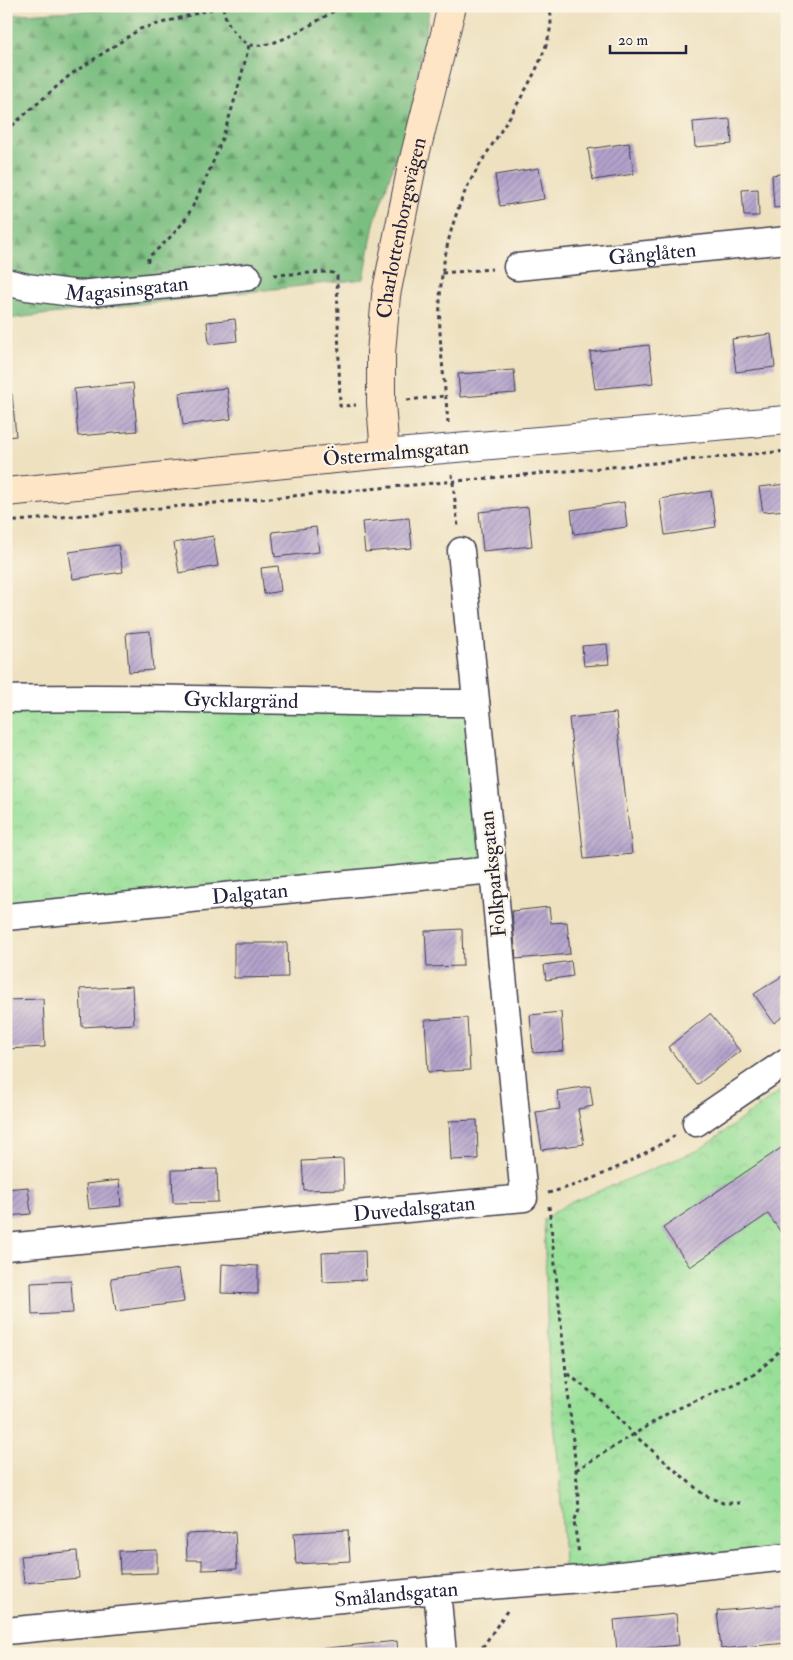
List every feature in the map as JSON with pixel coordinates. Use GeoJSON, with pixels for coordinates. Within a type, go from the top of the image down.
{"type":"FeatureCollection","features":[{"type":"Feature","properties":{"kind":"main road","name":"Charlottenborgsvägen"},"geometry":{"type":"LineString","coordinates":[[385,454],[381,403],[381,353],[386,295],[411,171],[452,6]]}},
{"type":"Feature","properties":{"kind":"main road","name":"Östermalmsgatan"},"geometry":{"type":"LineString","coordinates":[[6,492],[385,454]]}},
{"type":"Feature","properties":{"kind":"street","name":"Gånglåten"},"geometry":{"type":"LineString","coordinates":[[517,267],[787,240]]}},
{"type":"Feature","properties":{"kind":"street","name":"Magasinsgatan"},"geometry":{"type":"LineString","coordinates":[[6,282],[26,287],[80,294],[144,286],[248,277]]}},
{"type":"Feature","properties":{"kind":"street","name":"Östermalmsgatan"},"geometry":{"type":"LineString","coordinates":[[385,454],[787,420]]}},
{"type":"Feature","properties":{"kind":"street","name":"Folkparksgatan"},"geometry":{"type":"LineString","coordinates":[[461,551],[493,870],[536,1195]]}},
{"type":"Feature","properties":{"kind":"street","name":"Gycklargränd"},"geometry":{"type":"LineString","coordinates":[[6,699],[81,697],[476,703]]}},
{"type":"Feature","properties":{"kind":"street","name":"Dalgatan"},"geometry":{"type":"LineString","coordinates":[[6,918],[493,870]]}},
{"type":"Feature","properties":{"kind":"street"},"geometry":{"type":"LineString","coordinates":[[696,1123],[787,1061]]}},
{"type":"Feature","properties":{"kind":"street","name":"Duvedalsgatan"},"geometry":{"type":"LineString","coordinates":[[6,1247],[536,1195]]}},
{"type":"Feature","properties":{"kind":"street","name":"Smålandsgatan"},"geometry":{"type":"LineString","coordinates":[[6,1631],[437,1590],[582,1579],[787,1557]]}},
{"type":"Feature","properties":{"kind":"street"},"geometry":{"type":"LineString","coordinates":[[437,1590],[443,1654]]}},
{"type":"Feature","properties":{"kind":"path"},"geometry":{"type":"LineString","coordinates":[[6,131],[70,75],[140,29],[223,6],[227,22],[237,35],[249,45],[261,45],[276,42],[343,6]]}},
{"type":"Feature","properties":{"kind":"path"},"geometry":{"type":"LineString","coordinates":[[461,551],[449,448],[440,302],[442,273],[450,238],[464,193],[520,100],[540,59],[550,29],[550,11],[548,6]]}},
{"type":"Feature","properties":{"kind":"path"},"geometry":{"type":"LineString","coordinates":[[144,286],[148,257],[168,241],[183,223],[210,171],[224,134],[249,45]]}},
{"type":"Feature","properties":{"kind":"path"},"geometry":{"type":"LineString","coordinates":[[442,273],[517,267]]}},
{"type":"Feature","properties":{"kind":"path"},"geometry":{"type":"LineString","coordinates":[[248,277],[313,272],[328,272],[337,276],[340,406],[446,396]]}},
{"type":"Feature","properties":{"kind":"path"},"geometry":{"type":"LineString","coordinates":[[6,522],[787,451]]}},
{"type":"Feature","properties":{"kind":"path"},"geometry":{"type":"LineString","coordinates":[[582,1579],[574,1522],[579,1509],[567,1374],[536,1195],[591,1180],[615,1170],[696,1123]]}},
{"type":"Feature","properties":{"kind":"path"},"geometry":{"type":"LineString","coordinates":[[576,1470],[670,1412],[752,1376],[773,1358],[787,1342]]}},
{"type":"Feature","properties":{"kind":"path"},"geometry":{"type":"LineString","coordinates":[[567,1374],[602,1401],[633,1434],[704,1496],[723,1503],[740,1503]]}},
{"type":"Feature","properties":{"kind":"path"},"geometry":{"type":"LineString","coordinates":[[478,1654],[510,1606],[512,1585]]}},
{"type":"Feature","properties":{"kind":"green space"},"geometry":{"type":"Polygon","coordinates":[[[156,6],[430,6],[412,109],[374,224],[364,279],[6,319],[6,15],[156,6]]]}},
{"type":"Feature","properties":{"kind":"green space"},"geometry":{"type":"Polygon","coordinates":[[[464,698],[492,880],[6,924],[6,707],[464,698]]]}},
{"type":"Feature","properties":{"kind":"green space"},"geometry":{"type":"Polygon","coordinates":[[[787,1086],[787,1553],[565,1582],[559,1468],[549,1376],[544,1219],[567,1204],[699,1150],[787,1086]]]}},
{"type":"Feature","properties":{"kind":"building"},"geometry":{"type":"Polygon","coordinates":[[[730,119],[732,144],[695,147],[693,122],[730,119]]]}},
{"type":"Feature","properties":{"kind":"building"},"geometry":{"type":"Polygon","coordinates":[[[629,143],[634,174],[593,180],[588,149],[629,143]]]}},
{"type":"Feature","properties":{"kind":"building"},"geometry":{"type":"Polygon","coordinates":[[[539,168],[544,199],[500,206],[495,175],[539,168]]]}},
{"type":"Feature","properties":{"kind":"building"},"geometry":{"type":"Polygon","coordinates":[[[787,173],[787,207],[774,208],[772,175],[787,173]]]}},
{"type":"Feature","properties":{"kind":"building"},"geometry":{"type":"Polygon","coordinates":[[[758,189],[759,216],[744,216],[742,190],[758,189]]]}},
{"type":"Feature","properties":{"kind":"building"},"geometry":{"type":"Polygon","coordinates":[[[235,319],[237,341],[209,344],[207,322],[235,319]]]}},
{"type":"Feature","properties":{"kind":"building"},"geometry":{"type":"Polygon","coordinates":[[[771,334],[775,367],[736,372],[732,339],[771,334]]]}},
{"type":"Feature","properties":{"kind":"building"},"geometry":{"type":"Polygon","coordinates":[[[649,345],[653,383],[595,389],[590,352],[649,345]]]}},
{"type":"Feature","properties":{"kind":"building"},"geometry":{"type":"Polygon","coordinates":[[[514,370],[516,393],[460,397],[458,374],[514,370]]]}},
{"type":"Feature","properties":{"kind":"building"},"geometry":{"type":"Polygon","coordinates":[[[133,383],[137,431],[78,436],[74,389],[133,383]]]}},
{"type":"Feature","properties":{"kind":"building"},"geometry":{"type":"Polygon","coordinates":[[[227,388],[231,419],[183,425],[179,393],[227,388]]]}},
{"type":"Feature","properties":{"kind":"building"},"geometry":{"type":"Polygon","coordinates":[[[12,394],[16,436],[6,437],[6,395],[12,394]]]}},
{"type":"Feature","properties":{"kind":"building"},"geometry":{"type":"Polygon","coordinates":[[[787,484],[787,510],[763,512],[759,487],[787,484]]]}},
{"type":"Feature","properties":{"kind":"building"},"geometry":{"type":"Polygon","coordinates":[[[711,491],[716,527],[665,535],[660,499],[711,491]]]}},
{"type":"Feature","properties":{"kind":"building"},"geometry":{"type":"Polygon","coordinates":[[[624,502],[627,527],[574,534],[571,510],[624,502]]]}},
{"type":"Feature","properties":{"kind":"building"},"geometry":{"type":"Polygon","coordinates":[[[528,507],[532,546],[483,551],[479,512],[528,507]]]}},
{"type":"Feature","properties":{"kind":"building"},"geometry":{"type":"Polygon","coordinates":[[[409,518],[412,548],[365,552],[362,522],[409,518]]]}},
{"type":"Feature","properties":{"kind":"building"},"geometry":{"type":"Polygon","coordinates":[[[316,527],[319,552],[275,557],[272,532],[316,527]]]}},
{"type":"Feature","properties":{"kind":"building"},"geometry":{"type":"Polygon","coordinates":[[[213,536],[218,566],[179,573],[174,543],[213,536]]]}},
{"type":"Feature","properties":{"kind":"building"},"geometry":{"type":"Polygon","coordinates":[[[118,545],[123,572],[73,579],[69,552],[118,545]]]}},
{"type":"Feature","properties":{"kind":"building"},"geometry":{"type":"Polygon","coordinates":[[[278,566],[281,591],[264,594],[261,568],[278,566]]]}},
{"type":"Feature","properties":{"kind":"building"},"geometry":{"type":"Polygon","coordinates":[[[150,631],[153,670],[129,672],[126,633],[150,631]]]}},
{"type":"Feature","properties":{"kind":"building"},"geometry":{"type":"Polygon","coordinates":[[[607,644],[609,664],[584,666],[582,646],[607,644]]]}},
{"type":"Feature","properties":{"kind":"building"},"geometry":{"type":"Polygon","coordinates":[[[616,713],[632,854],[584,859],[569,718],[616,713]]]}},
{"type":"Feature","properties":{"kind":"building"},"geometry":{"type":"Polygon","coordinates":[[[549,907],[551,923],[567,922],[570,954],[516,959],[512,911],[549,907]]]}},
{"type":"Feature","properties":{"kind":"building"},"geometry":{"type":"Polygon","coordinates":[[[462,929],[463,966],[427,967],[425,931],[462,929]]]}},
{"type":"Feature","properties":{"kind":"building"},"geometry":{"type":"Polygon","coordinates":[[[234,943],[287,943],[288,977],[234,978],[234,943]]]}},
{"type":"Feature","properties":{"kind":"building"},"geometry":{"type":"Polygon","coordinates":[[[571,961],[573,976],[546,980],[544,965],[571,961]]]}},
{"type":"Feature","properties":{"kind":"building"},"geometry":{"type":"Polygon","coordinates":[[[787,973],[787,1014],[774,1023],[754,994],[787,973]]]}},
{"type":"Feature","properties":{"kind":"building"},"geometry":{"type":"Polygon","coordinates":[[[132,986],[134,1024],[82,1027],[80,989],[132,986]]]}},
{"type":"Feature","properties":{"kind":"building"},"geometry":{"type":"Polygon","coordinates":[[[43,999],[45,1047],[6,1049],[6,1000],[43,999]]]}},
{"type":"Feature","properties":{"kind":"building"},"geometry":{"type":"Polygon","coordinates":[[[561,1012],[564,1051],[533,1053],[530,1015],[561,1012]]]}},
{"type":"Feature","properties":{"kind":"building"},"geometry":{"type":"Polygon","coordinates":[[[710,1014],[740,1051],[697,1085],[668,1047],[710,1014]]]}},
{"type":"Feature","properties":{"kind":"building"},"geometry":{"type":"Polygon","coordinates":[[[467,1018],[470,1070],[428,1072],[425,1020],[467,1018]]]}},
{"type":"Feature","properties":{"kind":"building"},"geometry":{"type":"Polygon","coordinates":[[[590,1086],[593,1106],[578,1109],[584,1144],[542,1150],[536,1112],[560,1109],[557,1091],[590,1086]]]}},
{"type":"Feature","properties":{"kind":"building"},"geometry":{"type":"Polygon","coordinates":[[[477,1120],[478,1159],[451,1160],[449,1121],[477,1120]]]}},
{"type":"Feature","properties":{"kind":"building"},"geometry":{"type":"Polygon","coordinates":[[[787,1144],[787,1241],[768,1214],[690,1267],[663,1228],[787,1144]]]}},
{"type":"Feature","properties":{"kind":"building"},"geometry":{"type":"Polygon","coordinates":[[[343,1159],[344,1189],[304,1190],[302,1161],[343,1159]]]}},
{"type":"Feature","properties":{"kind":"building"},"geometry":{"type":"Polygon","coordinates":[[[217,1169],[218,1202],[173,1203],[172,1170],[217,1169]]]}},
{"type":"Feature","properties":{"kind":"building"},"geometry":{"type":"Polygon","coordinates":[[[119,1180],[121,1206],[89,1209],[86,1184],[119,1180]]]}},
{"type":"Feature","properties":{"kind":"building"},"geometry":{"type":"Polygon","coordinates":[[[28,1187],[31,1214],[6,1216],[6,1189],[28,1187]]]}},
{"type":"Feature","properties":{"kind":"building"},"geometry":{"type":"Polygon","coordinates":[[[365,1251],[366,1280],[323,1282],[322,1253],[365,1251]]]}},
{"type":"Feature","properties":{"kind":"building"},"geometry":{"type":"Polygon","coordinates":[[[222,1264],[258,1266],[258,1294],[221,1293],[222,1264]]]}},
{"type":"Feature","properties":{"kind":"building"},"geometry":{"type":"Polygon","coordinates":[[[179,1269],[184,1302],[116,1311],[111,1278],[179,1269]]]}},
{"type":"Feature","properties":{"kind":"building"},"geometry":{"type":"Polygon","coordinates":[[[71,1281],[73,1313],[32,1315],[31,1283],[71,1281]]]}},
{"type":"Feature","properties":{"kind":"building"},"geometry":{"type":"Polygon","coordinates":[[[348,1530],[350,1561],[296,1564],[294,1533],[348,1530]]]}},
{"type":"Feature","properties":{"kind":"building"},"geometry":{"type":"Polygon","coordinates":[[[235,1532],[237,1569],[202,1570],[202,1560],[187,1560],[186,1534],[235,1532]]]}},
{"type":"Feature","properties":{"kind":"building"},"geometry":{"type":"Polygon","coordinates":[[[157,1550],[157,1573],[120,1574],[119,1551],[157,1550]]]}},
{"type":"Feature","properties":{"kind":"building"},"geometry":{"type":"Polygon","coordinates":[[[77,1551],[79,1578],[24,1583],[21,1556],[77,1551]]]}},
{"type":"Feature","properties":{"kind":"building"},"geometry":{"type":"Polygon","coordinates":[[[787,1605],[787,1643],[721,1649],[717,1611],[787,1605]]]}},
{"type":"Feature","properties":{"kind":"building"},"geometry":{"type":"Polygon","coordinates":[[[676,1614],[679,1645],[617,1651],[614,1620],[676,1614]]]}},
{"type":"Feature","properties":{"kind":"building"},"geometry":{"type":"Polygon","coordinates":[[[397,1641],[398,1654],[318,1654],[317,1649],[397,1641]]]}}]}
